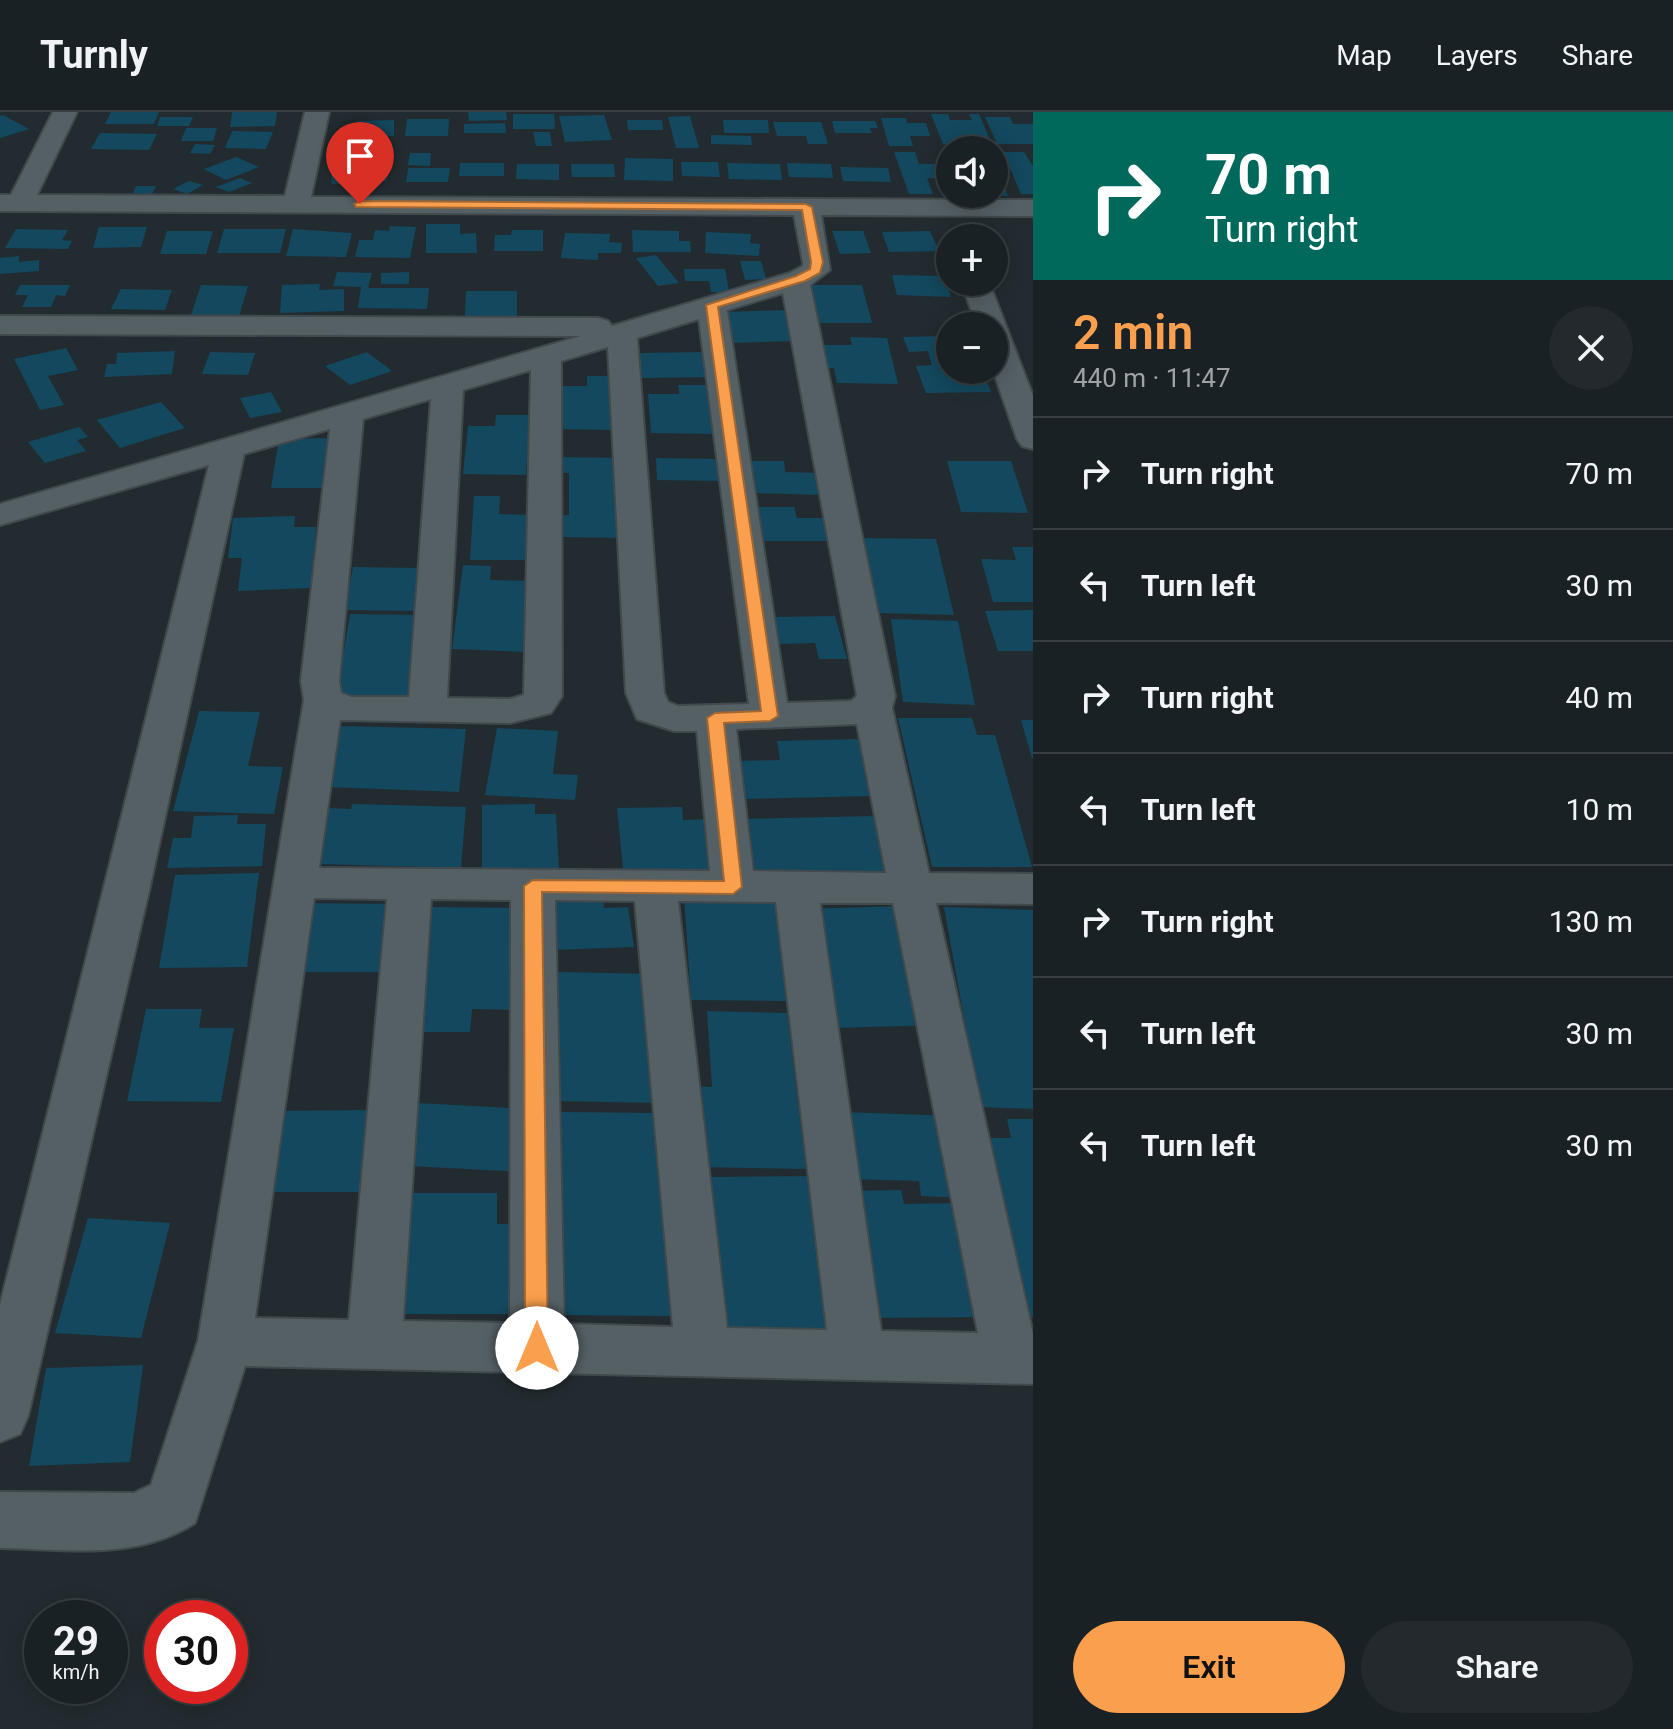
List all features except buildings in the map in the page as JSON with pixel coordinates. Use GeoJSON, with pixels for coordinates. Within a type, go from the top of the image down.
{"type":"FeatureCollection","features":[{"type":"Feature","properties":{"kind":"street"},"geometry":{"type":"LineString","coordinates":[[10,203],[65,112]]}},
{"type":"Feature","properties":{"kind":"street"},"geometry":{"type":"LineString","coordinates":[[296,204],[317,112]]}},
{"type":"Feature","properties":{"kind":"street"},"geometry":{"type":"LineString","coordinates":[[10,203],[936,208]]}},
{"type":"Feature","properties":{"kind":"street"},"geometry":{"type":"LineString","coordinates":[[0,515],[795,281],[816,270],[806,207]]}},
{"type":"Feature","properties":{"kind":"street"},"geometry":{"type":"LineString","coordinates":[[948,208],[954,224]]}},
{"type":"Feature","properties":{"kind":"street"},"geometry":{"type":"LineString","coordinates":[[1008,208],[1033,208]]}},
{"type":"Feature","properties":{"kind":"street"},"geometry":{"type":"LineString","coordinates":[[225,1341],[1022,1359],[873,708],[876,696],[795,281]]}},
{"type":"Feature","properties":{"kind":"street"},"geometry":{"type":"LineString","coordinates":[[712,305],[770,716]]}},
{"type":"Feature","properties":{"kind":"street"},"geometry":{"type":"LineString","coordinates":[[0,325],[631,330]]}},
{"type":"Feature","properties":{"kind":"street"},"geometry":{"type":"LineString","coordinates":[[631,330],[647,703],[651,710],[674,719],[851,713],[873,708]]}},
{"type":"Feature","properties":{"kind":"street"},"geometry":{"type":"LineString","coordinates":[[323,700],[346,709],[510,711],[537,704],[543,696],[546,356]]}},
{"type":"Feature","properties":{"kind":"street"},"geometry":{"type":"LineString","coordinates":[[1008,370],[1033,439]]}},
{"type":"Feature","properties":{"kind":"street"},"geometry":{"type":"LineString","coordinates":[[427,710],[448,384]]}},
{"type":"Feature","properties":{"kind":"street"},"geometry":{"type":"LineString","coordinates":[[0,1520],[134,1521],[157,1514],[174,1503],[225,1341],[323,700],[320,681],[348,413]]}},
{"type":"Feature","properties":{"kind":"street"},"geometry":{"type":"LineString","coordinates":[[0,1416],[229,447]]}},
{"type":"Feature","properties":{"kind":"street"},"geometry":{"type":"LineString","coordinates":[[715,718],[733,887]]}},
{"type":"Feature","properties":{"kind":"street"},"geometry":{"type":"LineString","coordinates":[[295,883],[1033,889]]}},
{"type":"Feature","properties":{"kind":"street"},"geometry":{"type":"LineString","coordinates":[[374,1344],[410,885]]}},
{"type":"Feature","properties":{"kind":"street"},"geometry":{"type":"LineString","coordinates":[[533,886],[537,1348]]}},
{"type":"Feature","properties":{"kind":"street"},"geometry":{"type":"LineString","coordinates":[[655,887],[702,1351]]}},
{"type":"Feature","properties":{"kind":"street"},"geometry":{"type":"LineString","coordinates":[[796,888],[857,1356]]}},
{"type":"Feature","properties":{"kind":"route"},"geometry":{"type":"LineString","coordinates":[[360,204],[806,207],[817,262],[816,270],[800,279],[712,305],[770,716],[715,718],[733,887],[533,886],[537,1348]]}}]}
